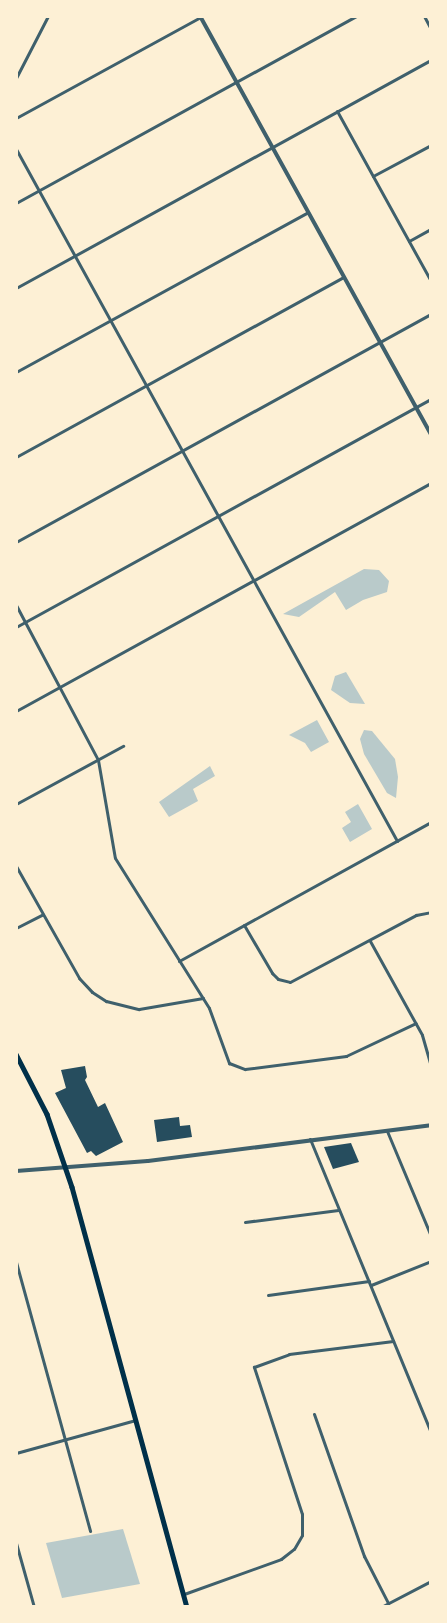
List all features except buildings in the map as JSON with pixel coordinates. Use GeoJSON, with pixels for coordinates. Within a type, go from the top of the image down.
{"type":"FeatureCollection","features":[{"type":"Feature","properties":{"kind":"main road"},"geometry":{"type":"LineString","coordinates":[[16,1054],[46,1114],[66,1168],[137,1419],[187,1607]]}},
{"type":"Feature","properties":{"kind":"street"},"geometry":{"type":"LineString","coordinates":[[16,78],[48,16]]}},
{"type":"Feature","properties":{"kind":"street"},"geometry":{"type":"LineString","coordinates":[[16,202],[356,16]]}},
{"type":"Feature","properties":{"kind":"street"},"geometry":{"type":"LineString","coordinates":[[424,16],[431,29]]}},
{"type":"Feature","properties":{"kind":"street"},"geometry":{"type":"LineString","coordinates":[[16,118],[201,17],[431,435]]}},
{"type":"Feature","properties":{"kind":"street"},"geometry":{"type":"LineString","coordinates":[[16,288],[431,60]]}},
{"type":"Feature","properties":{"kind":"street"},"geometry":{"type":"LineString","coordinates":[[337,111],[431,281]]}},
{"type":"Feature","properties":{"kind":"street"},"geometry":{"type":"LineString","coordinates":[[373,176],[431,145]]}},
{"type":"Feature","properties":{"kind":"street"},"geometry":{"type":"LineString","coordinates":[[16,150],[397,841]]}},
{"type":"Feature","properties":{"kind":"street"},"geometry":{"type":"LineString","coordinates":[[16,372],[308,212]]}},
{"type":"Feature","properties":{"kind":"street"},"geometry":{"type":"LineString","coordinates":[[409,241],[431,229]]}},
{"type":"Feature","properties":{"kind":"street"},"geometry":{"type":"LineString","coordinates":[[16,457],[344,277]]}},
{"type":"Feature","properties":{"kind":"street"},"geometry":{"type":"LineString","coordinates":[[16,542],[431,314]]}},
{"type":"Feature","properties":{"kind":"street"},"geometry":{"type":"LineString","coordinates":[[16,627],[431,399]]}},
{"type":"Feature","properties":{"kind":"street"},"geometry":{"type":"LineString","coordinates":[[16,711],[431,483]]}},
{"type":"Feature","properties":{"kind":"street"},"geometry":{"type":"LineString","coordinates":[[16,605],[98,760],[114,858],[203,998],[216,1024],[224,1055],[230,1063],[245,1069],[346,1056],[416,1023]]}},
{"type":"Feature","properties":{"kind":"street"},"geometry":{"type":"LineString","coordinates":[[16,804],[123,746]]}},
{"type":"Feature","properties":{"kind":"street"},"geometry":{"type":"LineString","coordinates":[[179,961],[431,822]]}},
{"type":"Feature","properties":{"kind":"street"},"geometry":{"type":"LineString","coordinates":[[16,866],[79,978],[106,1001],[139,1009],[203,998]]}},
{"type":"Feature","properties":{"kind":"street"},"geometry":{"type":"LineString","coordinates":[[244,925],[272,973],[286,982],[300,979],[416,915],[431,912]]}},
{"type":"Feature","properties":{"kind":"street"},"geometry":{"type":"LineString","coordinates":[[16,928],[42,914]]}},
{"type":"Feature","properties":{"kind":"street"},"geometry":{"type":"LineString","coordinates":[[370,941],[416,1023],[431,1066]]}},
{"type":"Feature","properties":{"kind":"street"},"geometry":{"type":"LineString","coordinates":[[16,1171],[66,1168],[431,1125]]}},
{"type":"Feature","properties":{"kind":"street"},"geometry":{"type":"LineString","coordinates":[[386,1129],[431,1236]]}},
{"type":"Feature","properties":{"kind":"street"},"geometry":{"type":"LineString","coordinates":[[310,1139],[431,1432]]}},
{"type":"Feature","properties":{"kind":"street"},"geometry":{"type":"LineString","coordinates":[[245,1222],[338,1210]]}},
{"type":"Feature","properties":{"kind":"street"},"geometry":{"type":"LineString","coordinates":[[371,1285],[431,1261]]}},
{"type":"Feature","properties":{"kind":"street"},"geometry":{"type":"LineString","coordinates":[[16,1262],[90,1531]]}},
{"type":"Feature","properties":{"kind":"street"},"geometry":{"type":"LineString","coordinates":[[268,1295],[369,1281]]}},
{"type":"Feature","properties":{"kind":"street"},"geometry":{"type":"LineString","coordinates":[[184,1594],[281,1559],[294,1549],[302,1535],[302,1514],[254,1367],[289,1354],[393,1340]]}},
{"type":"Feature","properties":{"kind":"street"},"geometry":{"type":"LineString","coordinates":[[314,1414],[364,1556],[388,1603]]}},
{"type":"Feature","properties":{"kind":"street"},"geometry":{"type":"LineString","coordinates":[[16,1452],[137,1419]]}},
{"type":"Feature","properties":{"kind":"street"},"geometry":{"type":"LineString","coordinates":[[16,1543],[34,1607]]}},
{"type":"Feature","properties":{"kind":"street"},"geometry":{"type":"LineString","coordinates":[[381,1607],[431,1581]]}},
{"type":"Feature","properties":{"kind":"shaded area"},"geometry":{"type":"Polygon","coordinates":[[[364,569],[379,570],[389,581],[387,592],[363,600],[346,610],[335,592],[299,617],[283,614],[364,569]]]}},
{"type":"Feature","properties":{"kind":"shaded area"},"geometry":{"type":"Polygon","coordinates":[[[346,672],[365,704],[350,703],[331,690],[335,676],[346,672]]]}},
{"type":"Feature","properties":{"kind":"shaded area"},"geometry":{"type":"Polygon","coordinates":[[[317,720],[329,742],[311,752],[305,743],[289,735],[317,720]]]}},
{"type":"Feature","properties":{"kind":"shaded area"},"geometry":{"type":"Polygon","coordinates":[[[364,730],[372,731],[395,759],[398,777],[396,798],[387,793],[364,754],[360,739],[364,730]]]}},
{"type":"Feature","properties":{"kind":"shaded area"},"geometry":{"type":"Polygon","coordinates":[[[210,766],[215,776],[193,789],[198,801],[169,817],[159,802],[210,766]]]}},
{"type":"Feature","properties":{"kind":"shaded area"},"geometry":{"type":"Polygon","coordinates":[[[358,804],[372,829],[350,842],[342,828],[351,822],[345,812],[358,804]]]}},
{"type":"Feature","properties":{"kind":"shaded area"},"geometry":{"type":"Polygon","coordinates":[[[123,1529],[140,1584],[62,1598],[46,1543],[123,1529]]]}}]}
